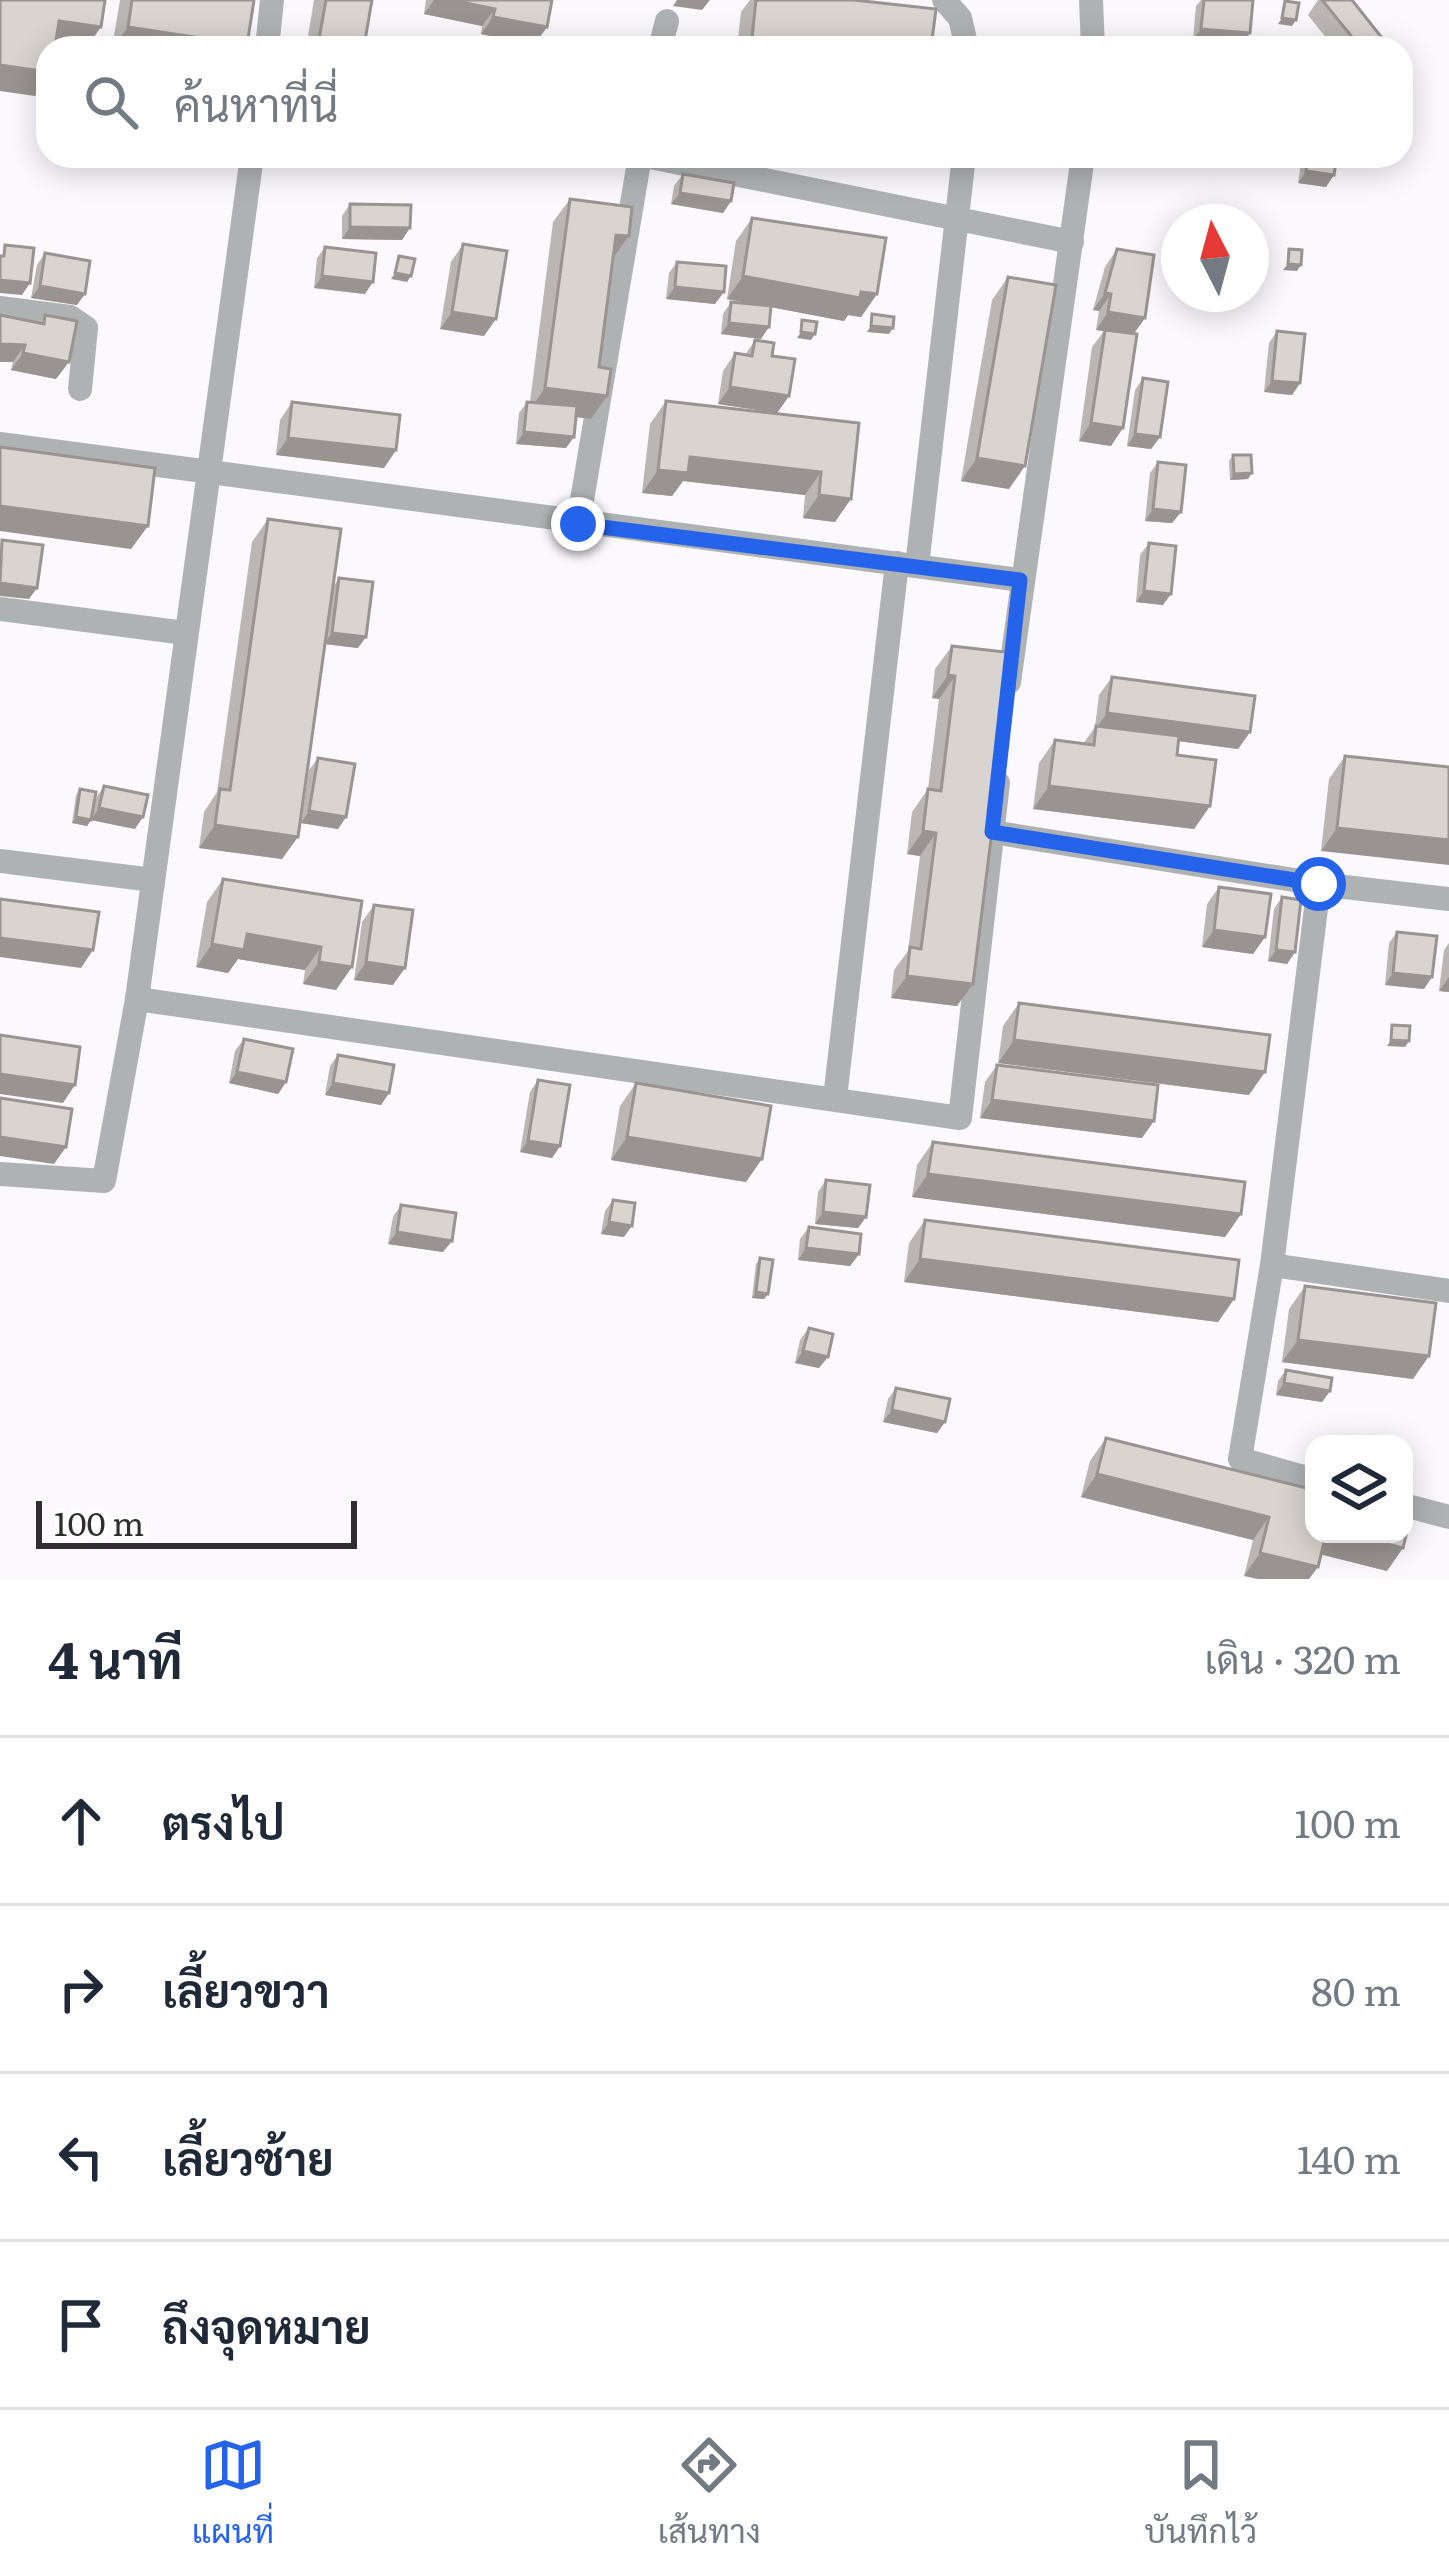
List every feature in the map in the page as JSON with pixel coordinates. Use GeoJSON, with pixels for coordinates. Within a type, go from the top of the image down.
{"type":"FeatureCollection","features":[{"type":"Feature","properties":{"kind":"lane"},"geometry":{"type":"LineString","coordinates":[[268,36],[272,0]]}},
{"type":"Feature","properties":{"kind":"lane"},"geometry":{"type":"LineString","coordinates":[[944,0],[960,18],[964,36]]}},
{"type":"Feature","properties":{"kind":"lane"},"geometry":{"type":"LineString","coordinates":[[1091,0],[1092,36]]}},
{"type":"Feature","properties":{"kind":"lane"},"geometry":{"type":"LineString","coordinates":[[663,36],[667,21]]}},
{"type":"Feature","properties":{"kind":"lane"},"geometry":{"type":"LineString","coordinates":[[0,1174],[104,1181],[137,999],[250,168]]}},
{"type":"Feature","properties":{"kind":"lane"},"geometry":{"type":"LineString","coordinates":[[578,524],[640,168]]}},
{"type":"Feature","properties":{"kind":"lane"},"geometry":{"type":"LineString","coordinates":[[699,168],[1072,242]]}},
{"type":"Feature","properties":{"kind":"lane"},"geometry":{"type":"LineString","coordinates":[[835,1098],[907,565],[960,223],[963,168]]}},
{"type":"Feature","properties":{"kind":"lane"},"geometry":{"type":"LineString","coordinates":[[1005,717],[1020,580],[1081,168]]}},
{"type":"Feature","properties":{"kind":"lane"},"geometry":{"type":"LineString","coordinates":[[0,308],[70,317],[86,328],[80,389]]}},
{"type":"Feature","properties":{"kind":"lane"},"geometry":{"type":"LineString","coordinates":[[0,445],[1020,580]]}},
{"type":"Feature","properties":{"kind":"lane"},"geometry":{"type":"LineString","coordinates":[[0,609],[185,633]]}},
{"type":"Feature","properties":{"kind":"lane"},"geometry":{"type":"LineString","coordinates":[[137,999],[960,1118],[1000,763]]}},
{"type":"Feature","properties":{"kind":"lane"},"geometry":{"type":"LineString","coordinates":[[992,832],[1319,884],[1449,899]]}},
{"type":"Feature","properties":{"kind":"lane"},"geometry":{"type":"LineString","coordinates":[[0,861],[154,880]]}},
{"type":"Feature","properties":{"kind":"lane"},"geometry":{"type":"LineString","coordinates":[[1305,1477],[1240,1459],[1272,1265],[1319,884]]}},
{"type":"Feature","properties":{"kind":"lane"},"geometry":{"type":"LineString","coordinates":[[1272,1265],[1449,1291]]}},
{"type":"Feature","properties":{"kind":"lane"},"geometry":{"type":"LineString","coordinates":[[1413,1507],[1449,1517]]}},
{"type":"Feature","properties":{"kind":"building"},"geometry":{"type":"Polygon","coordinates":[[[0,0],[105,0],[101,27],[59,21],[57,36],[36,36],[36,70],[0,65],[0,0]]]}},
{"type":"Feature","properties":{"kind":"building"},"geometry":{"type":"Polygon","coordinates":[[[132,0],[254,0],[248,36],[188,36],[128,27],[132,0]]]}},
{"type":"Feature","properties":{"kind":"building"},"geometry":{"type":"Polygon","coordinates":[[[326,0],[372,0],[366,36],[320,36],[326,0]]]}},
{"type":"Feature","properties":{"kind":"building"},"geometry":{"type":"Polygon","coordinates":[[[451,0],[552,0],[547,27],[493,17],[495,9],[451,0]]]}},
{"type":"Feature","properties":{"kind":"building"},"geometry":{"type":"Polygon","coordinates":[[[756,0],[854,0],[936,9],[933,36],[752,36],[756,0]]]}},
{"type":"Feature","properties":{"kind":"building"},"geometry":{"type":"Polygon","coordinates":[[[1204,0],[1253,0],[1250,33],[1201,29],[1204,0]]]}},
{"type":"Feature","properties":{"kind":"building"},"geometry":{"type":"Polygon","coordinates":[[[1322,0],[1352,0],[1380,36],[1351,36],[1322,0]]]}},
{"type":"Feature","properties":{"kind":"building"},"geometry":{"type":"Polygon","coordinates":[[[1285,1],[1299,3],[1296,20],[1282,18],[1285,1]]]}},
{"type":"Feature","properties":{"kind":"building"},"geometry":{"type":"Polygon","coordinates":[[[1306,168],[1335,168],[1334,175],[1306,168]]]}},
{"type":"Feature","properties":{"kind":"building"},"geometry":{"type":"Polygon","coordinates":[[[683,174],[734,183],[731,201],[680,193],[683,174]]]}},
{"type":"Feature","properties":{"kind":"building"},"geometry":{"type":"Polygon","coordinates":[[[570,199],[632,207],[629,236],[616,235],[599,367],[611,369],[607,396],[545,388],[570,199]]]}},
{"type":"Feature","properties":{"kind":"building"},"geometry":{"type":"Polygon","coordinates":[[[350,204],[411,205],[410,228],[350,227],[350,204]]]}},
{"type":"Feature","properties":{"kind":"building"},"geometry":{"type":"Polygon","coordinates":[[[752,218],[886,238],[877,294],[861,292],[860,298],[743,276],[752,218]]]}},
{"type":"Feature","properties":{"kind":"building"},"geometry":{"type":"Polygon","coordinates":[[[463,244],[507,251],[496,319],[452,312],[463,244]]]}},
{"type":"Feature","properties":{"kind":"building"},"geometry":{"type":"Polygon","coordinates":[[[5,245],[34,248],[30,283],[0,280],[5,245]]]}},
{"type":"Feature","properties":{"kind":"building"},"geometry":{"type":"Polygon","coordinates":[[[325,247],[376,253],[373,282],[322,276],[325,247]]]}},
{"type":"Feature","properties":{"kind":"building"},"geometry":{"type":"Polygon","coordinates":[[[1117,249],[1154,255],[1145,318],[1108,312],[1111,294],[1105,293],[1117,249]]]}},
{"type":"Feature","properties":{"kind":"building"},"geometry":{"type":"Polygon","coordinates":[[[1289,249],[1302,250],[1301,265],[1288,264],[1289,249]]]}},
{"type":"Feature","properties":{"kind":"building"},"geometry":{"type":"Polygon","coordinates":[[[45,253],[90,261],[85,294],[40,286],[45,253]]]}},
{"type":"Feature","properties":{"kind":"building"},"geometry":{"type":"Polygon","coordinates":[[[399,256],[415,259],[411,276],[395,273],[399,256]]]}},
{"type":"Feature","properties":{"kind":"building"},"geometry":{"type":"Polygon","coordinates":[[[677,262],[726,266],[724,292],[675,287],[677,262]]]}},
{"type":"Feature","properties":{"kind":"building"},"geometry":{"type":"Polygon","coordinates":[[[1008,277],[1056,285],[1025,466],[977,458],[1008,277]]]}},
{"type":"Feature","properties":{"kind":"building"},"geometry":{"type":"Polygon","coordinates":[[[731,302],[771,306],[769,327],[729,323],[731,302]]]}},
{"type":"Feature","properties":{"kind":"building"},"geometry":{"type":"Polygon","coordinates":[[[872,314],[894,317],[893,328],[871,326],[872,314]]]}},
{"type":"Feature","properties":{"kind":"building"},"geometry":{"type":"Polygon","coordinates":[[[0,315],[44,324],[45,315],[77,321],[69,362],[23,353],[25,345],[0,344],[0,315]]]}},
{"type":"Feature","properties":{"kind":"building"},"geometry":{"type":"Polygon","coordinates":[[[802,320],[817,322],[815,334],[801,332],[802,320]]]}},
{"type":"Feature","properties":{"kind":"building"},"geometry":{"type":"Polygon","coordinates":[[[1105,330],[1137,334],[1123,428],[1091,423],[1105,330]]]}},
{"type":"Feature","properties":{"kind":"building"},"geometry":{"type":"Polygon","coordinates":[[[1277,331],[1305,334],[1300,383],[1272,381],[1277,331]]]}},
{"type":"Feature","properties":{"kind":"building"},"geometry":{"type":"Polygon","coordinates":[[[755,340],[774,343],[772,356],[795,359],[789,396],[730,387],[735,353],[752,356],[755,340]]]}},
{"type":"Feature","properties":{"kind":"building"},"geometry":{"type":"Polygon","coordinates":[[[1143,378],[1168,382],[1160,437],[1135,434],[1143,378]]]}},
{"type":"Feature","properties":{"kind":"building"},"geometry":{"type":"Polygon","coordinates":[[[666,401],[859,423],[851,499],[819,495],[821,472],[690,457],[688,473],[658,470],[666,401]]]}},
{"type":"Feature","properties":{"kind":"building"},"geometry":{"type":"Polygon","coordinates":[[[292,402],[400,415],[396,450],[288,438],[292,402]]]}},
{"type":"Feature","properties":{"kind":"building"},"geometry":{"type":"Polygon","coordinates":[[[527,402],[577,406],[574,437],[524,432],[527,402]]]}},
{"type":"Feature","properties":{"kind":"building"},"geometry":{"type":"Polygon","coordinates":[[[0,447],[155,468],[148,526],[0,506],[0,447]]]}},
{"type":"Feature","properties":{"kind":"building"},"geometry":{"type":"Polygon","coordinates":[[[1233,455],[1251,455],[1252,473],[1234,474],[1233,455]]]}},
{"type":"Feature","properties":{"kind":"building"},"geometry":{"type":"Polygon","coordinates":[[[1158,462],[1186,465],[1181,512],[1153,509],[1158,462]]]}},
{"type":"Feature","properties":{"kind":"building"},"geometry":{"type":"Polygon","coordinates":[[[268,519],[341,529],[298,837],[215,825],[220,789],[230,790],[268,519]]]}},
{"type":"Feature","properties":{"kind":"building"},"geometry":{"type":"Polygon","coordinates":[[[2,540],[43,545],[37,588],[0,583],[2,540]]]}},
{"type":"Feature","properties":{"kind":"building"},"geometry":{"type":"Polygon","coordinates":[[[1149,543],[1176,546],[1171,594],[1144,591],[1149,543]]]}},
{"type":"Feature","properties":{"kind":"building"},"geometry":{"type":"Polygon","coordinates":[[[339,578],[373,582],[366,637],[332,633],[339,578]]]}},
{"type":"Feature","properties":{"kind":"building"},"geometry":{"type":"Polygon","coordinates":[[[952,646],[1014,653],[973,984],[907,976],[910,947],[921,949],[936,833],[923,831],[928,789],[941,791],[955,676],[948,675],[952,646]]]}},
{"type":"Feature","properties":{"kind":"building"},"geometry":{"type":"Polygon","coordinates":[[[1112,677],[1255,696],[1250,732],[1107,713],[1112,677]]]}},
{"type":"Feature","properties":{"kind":"building"},"geometry":{"type":"Polygon","coordinates":[[[1096,726],[1179,736],[1177,755],[1216,760],[1210,806],[1049,786],[1055,740],[1094,745],[1096,726]]]}},
{"type":"Feature","properties":{"kind":"building"},"geometry":{"type":"Polygon","coordinates":[[[1345,756],[1449,767],[1449,840],[1337,828],[1345,756]]]}},
{"type":"Feature","properties":{"kind":"building"},"geometry":{"type":"Polygon","coordinates":[[[318,758],[355,764],[346,817],[309,811],[318,758]]]}},
{"type":"Feature","properties":{"kind":"building"},"geometry":{"type":"Polygon","coordinates":[[[104,786],[148,795],[143,817],[99,808],[104,786]]]}},
{"type":"Feature","properties":{"kind":"building"},"geometry":{"type":"Polygon","coordinates":[[[80,789],[96,792],[91,820],[76,817],[80,789]]]}},
{"type":"Feature","properties":{"kind":"building"},"geometry":{"type":"Polygon","coordinates":[[[223,879],[362,901],[352,967],[319,962],[321,947],[247,934],[244,950],[212,944],[223,879]]]}},
{"type":"Feature","properties":{"kind":"building"},"geometry":{"type":"Polygon","coordinates":[[[1219,887],[1271,894],[1265,937],[1214,930],[1219,887]]]}},
{"type":"Feature","properties":{"kind":"building"},"geometry":{"type":"Polygon","coordinates":[[[1282,897],[1301,900],[1295,952],[1276,950],[1282,897]]]}},
{"type":"Feature","properties":{"kind":"building"},"geometry":{"type":"Polygon","coordinates":[[[0,899],[99,912],[93,950],[0,938],[0,899]]]}},
{"type":"Feature","properties":{"kind":"building"},"geometry":{"type":"Polygon","coordinates":[[[374,905],[413,910],[405,968],[366,962],[374,905]]]}},
{"type":"Feature","properties":{"kind":"building"},"geometry":{"type":"Polygon","coordinates":[[[1397,932],[1437,936],[1432,977],[1393,973],[1397,932]]]}},
{"type":"Feature","properties":{"kind":"building"},"geometry":{"type":"Polygon","coordinates":[[[1019,1003],[1270,1035],[1265,1072],[1014,1040],[1019,1003]]]}},
{"type":"Feature","properties":{"kind":"building"},"geometry":{"type":"Polygon","coordinates":[[[1392,1025],[1410,1026],[1409,1041],[1391,1040],[1392,1025]]]}},
{"type":"Feature","properties":{"kind":"building"},"geometry":{"type":"Polygon","coordinates":[[[0,1035],[80,1047],[75,1085],[0,1074],[0,1035]]]}},
{"type":"Feature","properties":{"kind":"building"},"geometry":{"type":"Polygon","coordinates":[[[244,1039],[293,1049],[286,1082],[237,1072],[244,1039]]]}},
{"type":"Feature","properties":{"kind":"building"},"geometry":{"type":"Polygon","coordinates":[[[338,1055],[394,1065],[389,1093],[333,1083],[338,1055]]]}},
{"type":"Feature","properties":{"kind":"building"},"geometry":{"type":"Polygon","coordinates":[[[997,1065],[1158,1085],[1154,1121],[992,1100],[997,1065]]]}},
{"type":"Feature","properties":{"kind":"building"},"geometry":{"type":"Polygon","coordinates":[[[538,1080],[570,1085],[560,1146],[528,1141],[538,1080]]]}},
{"type":"Feature","properties":{"kind":"building"},"geometry":{"type":"Polygon","coordinates":[[[636,1083],[771,1106],[762,1159],[627,1137],[636,1083]]]}},
{"type":"Feature","properties":{"kind":"building"},"geometry":{"type":"Polygon","coordinates":[[[0,1098],[72,1109],[66,1147],[0,1137],[0,1098]]]}},
{"type":"Feature","properties":{"kind":"building"},"geometry":{"type":"Polygon","coordinates":[[[933,1142],[1245,1182],[1241,1214],[928,1174],[933,1142]]]}},
{"type":"Feature","properties":{"kind":"building"},"geometry":{"type":"Polygon","coordinates":[[[826,1180],[870,1185],[866,1217],[823,1212],[826,1180]]]}},
{"type":"Feature","properties":{"kind":"building"},"geometry":{"type":"Polygon","coordinates":[[[613,1200],[635,1203],[632,1226],[609,1222],[613,1200]]]}},
{"type":"Feature","properties":{"kind":"building"},"geometry":{"type":"Polygon","coordinates":[[[401,1205],[456,1213],[452,1241],[397,1232],[401,1205]]]}},
{"type":"Feature","properties":{"kind":"building"},"geometry":{"type":"Polygon","coordinates":[[[925,1220],[1239,1260],[1234,1299],[920,1259],[925,1220]]]}},
{"type":"Feature","properties":{"kind":"building"},"geometry":{"type":"Polygon","coordinates":[[[809,1227],[861,1234],[859,1254],[806,1248],[809,1227]]]}},
{"type":"Feature","properties":{"kind":"building"},"geometry":{"type":"Polygon","coordinates":[[[760,1258],[773,1260],[768,1294],[756,1292],[760,1258]]]}},
{"type":"Feature","properties":{"kind":"building"},"geometry":{"type":"Polygon","coordinates":[[[1305,1286],[1436,1303],[1429,1356],[1298,1340],[1305,1286]]]}},
{"type":"Feature","properties":{"kind":"building"},"geometry":{"type":"Polygon","coordinates":[[[809,1328],[833,1334],[828,1357],[803,1351],[809,1328]]]}},
{"type":"Feature","properties":{"kind":"building"},"geometry":{"type":"Polygon","coordinates":[[[1286,1370],[1332,1378],[1330,1391],[1284,1383],[1286,1370]]]}},
{"type":"Feature","properties":{"kind":"building"},"geometry":{"type":"Polygon","coordinates":[[[896,1388],[950,1399],[945,1422],[892,1410],[896,1388]]]}},
{"type":"Feature","properties":{"kind":"building"},"geometry":{"type":"Polygon","coordinates":[[[1106,1438],[1305,1488],[1305,1543],[1324,1543],[1318,1567],[1260,1553],[1269,1517],[1097,1474],[1106,1438]]]}},
{"type":"Feature","properties":{"kind":"route"},"geometry":{"type":"LineString","coordinates":[[578,524],[1020,580],[992,832],[1319,884]]}}]}
